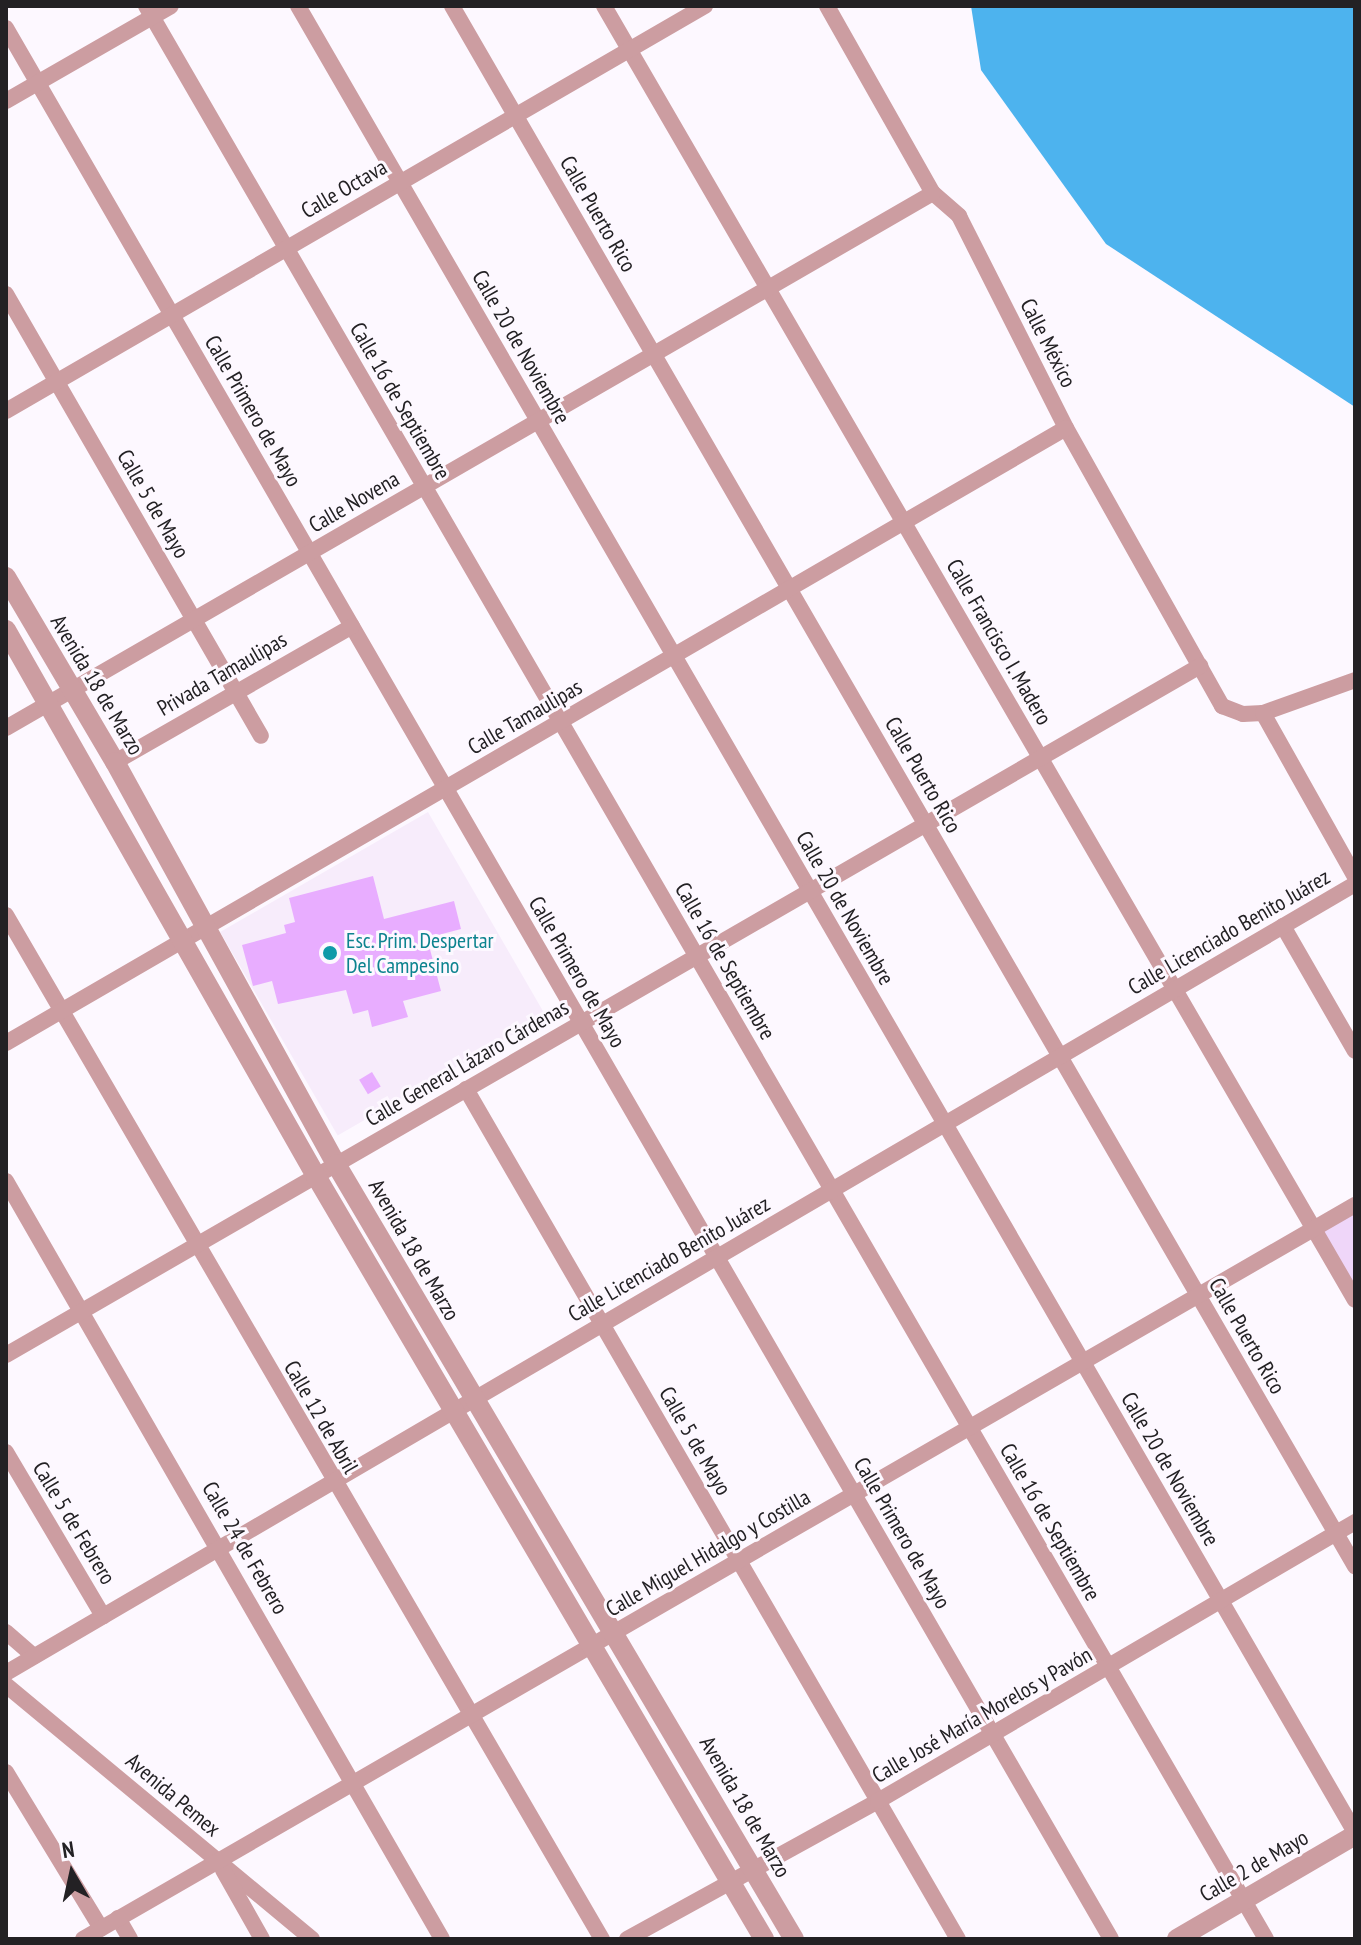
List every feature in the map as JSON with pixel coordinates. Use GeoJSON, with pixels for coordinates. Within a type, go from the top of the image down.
{"type":"FeatureCollection","features":[{"type":"Feature","properties":{"kind":"street"},"geometry":{"type":"LineString","coordinates":[[6,101],[149,11],[171,6]]}},
{"type":"Feature","properties":{"kind":"street","name":"Calle 20 de Noviembre"},"geometry":{"type":"LineString","coordinates":[[298,6],[1355,1834]]}},
{"type":"Feature","properties":{"kind":"street","name":"Calle Puerto Rico"},"geometry":{"type":"LineString","coordinates":[[452,6],[1355,1566]]}},
{"type":"Feature","properties":{"kind":"street","name":"Calle Francisco I. Madero"},"geometry":{"type":"LineString","coordinates":[[604,6],[1355,1300]]}},
{"type":"Feature","properties":{"kind":"street","name":"Calle Octava"},"geometry":{"type":"LineString","coordinates":[[6,411],[705,6]]}},
{"type":"Feature","properties":{"kind":"street","name":"Calle México"},"geometry":{"type":"LineString","coordinates":[[827,6],[933,193],[959,216],[1066,428],[1222,706],[1243,714],[1263,713]]}},
{"type":"Feature","properties":{"kind":"street","name":"Calle 16 de Septiembre"},"geometry":{"type":"LineString","coordinates":[[149,11],[1266,1939]]}},
{"type":"Feature","properties":{"kind":"street","name":"Calle Primero de Mayo"},"geometry":{"type":"LineString","coordinates":[[6,28],[1111,1939]]}},
{"type":"Feature","properties":{"kind":"street","name":"Calle Novena"},"geometry":{"type":"LineString","coordinates":[[6,728],[933,193]]}},
{"type":"Feature","properties":{"kind":"street","name":"Calle 5 de Mayo"},"geometry":{"type":"LineString","coordinates":[[6,294],[261,736]]}},
{"type":"Feature","properties":{"kind":"street","name":"Calle Tamaulipas"},"geometry":{"type":"LineString","coordinates":[[6,1043],[1066,428]]}},
{"type":"Feature","properties":{"kind":"street","name":"Avenida 18 de Marzo"},"geometry":{"type":"LineString","coordinates":[[6,577],[115,762],[336,1164],[593,1644],[764,1939]]}},
{"type":"Feature","properties":{"kind":"street","name":"Privada Tamaulipas"},"geometry":{"type":"LineString","coordinates":[[115,762],[235,690],[352,626]]}},
{"type":"Feature","properties":{"kind":"street","name":"Avenida 18 de Marzo"},"geometry":{"type":"LineString","coordinates":[[6,630],[316,1176],[616,1630],[794,1939]]}},
{"type":"Feature","properties":{"kind":"street","name":"Calle General Lázaro Cárdenas"},"geometry":{"type":"LineString","coordinates":[[6,1355],[1200,666]]}},
{"type":"Feature","properties":{"kind":"street"},"geometry":{"type":"LineString","coordinates":[[1355,680],[1324,687],[1263,713],[1355,877]]}},
{"type":"Feature","properties":{"kind":"street","name":"Calle Licenciado Benito Juárez"},"geometry":{"type":"LineString","coordinates":[[6,1673],[1355,884]]}},
{"type":"Feature","properties":{"kind":"street","name":"Calle 12 de Abril"},"geometry":{"type":"LineString","coordinates":[[6,915],[468,1716],[602,1939]]}},
{"type":"Feature","properties":{"kind":"street"},"geometry":{"type":"LineString","coordinates":[[1283,926],[1355,1051]]}},
{"type":"Feature","properties":{"kind":"street","name":"Calle 5 de Mayo"},"geometry":{"type":"LineString","coordinates":[[466,1089],[958,1939]]}},
{"type":"Feature","properties":{"kind":"street","name":"Calle 24 de Febrero"},"geometry":{"type":"LineString","coordinates":[[6,1181],[355,1782],[442,1939]]}},
{"type":"Feature","properties":{"kind":"street","name":"Calle Miguel Hidalgo y Costilla"},"geometry":{"type":"LineString","coordinates":[[83,1939],[1355,1205]]}},
{"type":"Feature","properties":{"kind":"street","name":"Calle 5 de Febrero"},"geometry":{"type":"LineString","coordinates":[[6,1452],[103,1616]]}},
{"type":"Feature","properties":{"kind":"street","name":"Calle José María Morelos y Pavón"},"geometry":{"type":"LineString","coordinates":[[627,1939],[878,1801],[1355,1522]]}},
{"type":"Feature","properties":{"kind":"street"},"geometry":{"type":"LineString","coordinates":[[6,1632],[34,1656]]}},
{"type":"Feature","properties":{"kind":"street","name":"Avenida Pemex"},"geometry":{"type":"LineString","coordinates":[[6,1685],[312,1939]]}},
{"type":"Feature","properties":{"kind":"street"},"geometry":{"type":"LineString","coordinates":[[6,1772],[101,1928]]}},
{"type":"Feature","properties":{"kind":"street","name":"Calle 2 de Mayo"},"geometry":{"type":"LineString","coordinates":[[1177,1939],[1355,1834]]}},
{"type":"Feature","properties":{"kind":"street"},"geometry":{"type":"LineString","coordinates":[[218,1862],[262,1939]]}},
{"type":"Feature","properties":{"kind":"street"},"geometry":{"type":"LineString","coordinates":[[118,1918],[130,1939]]}},
{"type":"Feature","properties":{"kind":"shaded area"},"geometry":{"type":"Polygon","coordinates":[[[428,812],[546,1016],[338,1136],[220,932],[428,812]]]}},
{"type":"Feature","properties":{"kind":"shaded area"},"geometry":{"type":"Polygon","coordinates":[[[1355,1210],[1355,1293],[1318,1231],[1355,1210]]]}},
{"type":"Feature","properties":{"kind":"water"},"geometry":{"type":"Polygon","coordinates":[[[971,6],[1355,6],[1355,407],[1106,244],[981,70],[971,6]]]}},
{"type":"Feature","properties":{"kind":"building"},"geometry":{"type":"Polygon","coordinates":[[[373,876],[384,919],[454,901],[461,929],[427,938],[441,991],[403,1001],[408,1017],[372,1027],[368,1010],[353,1014],[346,990],[278,1004],[272,981],[253,986],[242,945],[286,933],[284,925],[295,922],[289,898],[373,876]]]}},
{"type":"Feature","properties":{"kind":"building"},"geometry":{"type":"Polygon","coordinates":[[[372,1072],[381,1087],[368,1094],[359,1080],[372,1072]]]}},
{"type":"Feature","properties":{"kind":"place","name":"Esc. Prim. Despertar Del Campesino"},"geometry":{"type":"Point","coordinates":[330,953]}}]}
